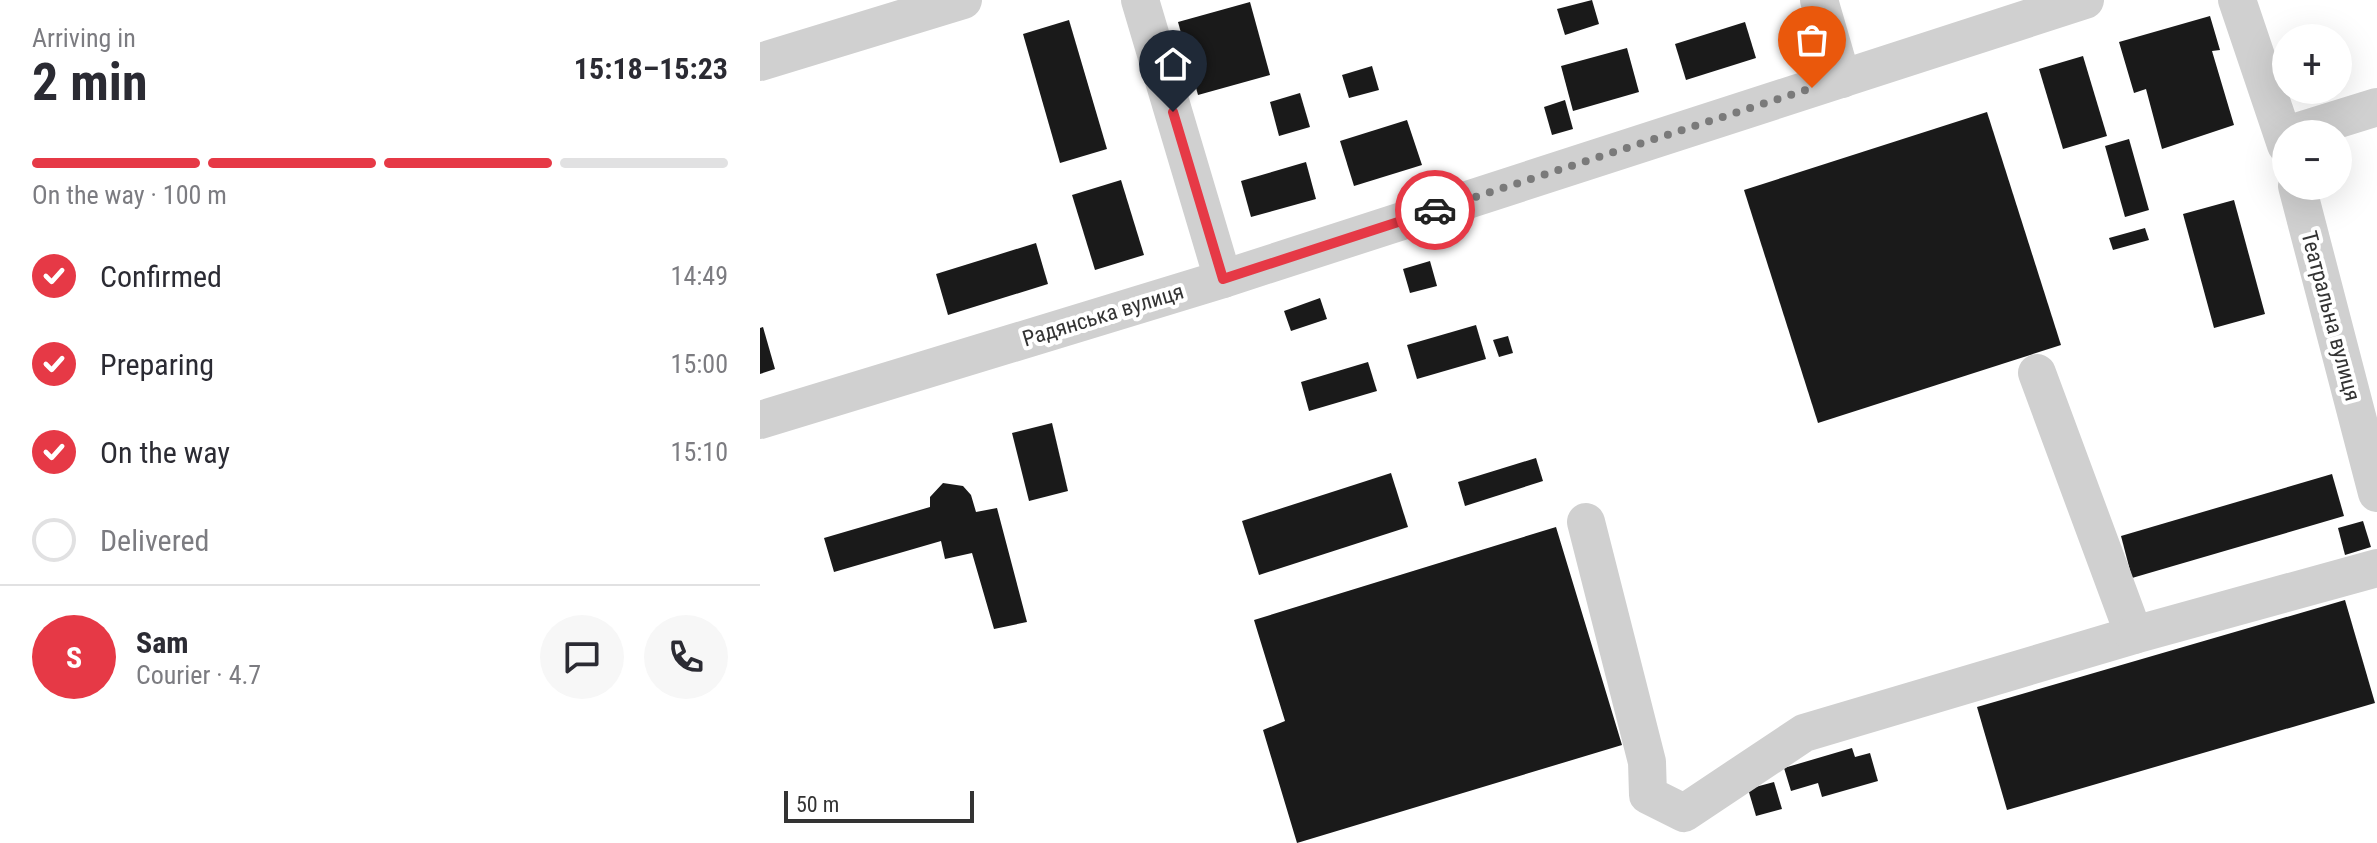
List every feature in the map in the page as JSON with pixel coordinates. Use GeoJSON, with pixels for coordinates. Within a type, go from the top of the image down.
{"type":"FeatureCollection","features":[{"type":"Feature","properties":{"kind":"street"},"geometry":{"type":"LineString","coordinates":[[760,62],[963,0]]}},
{"type":"Feature","properties":{"kind":"street"},"geometry":{"type":"LineString","coordinates":[[1140,0],[1223,279]]}},
{"type":"Feature","properties":{"kind":"street"},"geometry":{"type":"LineString","coordinates":[[1819,0],[1842,79]]}},
{"type":"Feature","properties":{"kind":"street","name":"Радянська вулиця"},"geometry":{"type":"LineString","coordinates":[[760,420],[1223,279],[2085,0]]}},
{"type":"Feature","properties":{"kind":"street"},"geometry":{"type":"LineString","coordinates":[[2237,0],[2280,120]]}},
{"type":"Feature","properties":{"kind":"street"},"geometry":{"type":"LineString","coordinates":[[2338,120],[2377,107]]}},
{"type":"Feature","properties":{"kind":"street","name":"Театральна вулиця"},"geometry":{"type":"LineString","coordinates":[[2301,200],[2377,493]]}},
{"type":"Feature","properties":{"kind":"street"},"geometry":{"type":"LineString","coordinates":[[2037,373],[2134,635]]}},
{"type":"Feature","properties":{"kind":"street"},"geometry":{"type":"LineString","coordinates":[[1586,522],[1647,762],[1648,795],[1684,813],[1717,793],[1749,766],[1804,733],[2134,635],[2377,568]]}},
{"type":"Feature","properties":{"kind":"building"},"geometry":{"type":"Polygon","coordinates":[[[1592,0],[1599,24],[1565,35],[1557,9],[1592,0]]]}},
{"type":"Feature","properties":{"kind":"building"},"geometry":{"type":"Polygon","coordinates":[[[1250,2],[1270,75],[1198,95],[1178,22],[1250,2]]]}},
{"type":"Feature","properties":{"kind":"building"},"geometry":{"type":"Polygon","coordinates":[[[2210,16],[2220,50],[2212,51],[2234,125],[2162,149],[2146,89],[2134,93],[2119,42],[2210,16]]]}},
{"type":"Feature","properties":{"kind":"building"},"geometry":{"type":"Polygon","coordinates":[[[1069,20],[1107,149],[1060,163],[1023,34],[1069,20]]]}},
{"type":"Feature","properties":{"kind":"building"},"geometry":{"type":"Polygon","coordinates":[[[1745,22],[1756,58],[1686,80],[1675,44],[1745,22]]]}},
{"type":"Feature","properties":{"kind":"building"},"geometry":{"type":"Polygon","coordinates":[[[1627,48],[1639,92],[1573,111],[1561,66],[1627,48]]]}},
{"type":"Feature","properties":{"kind":"building"},"geometry":{"type":"Polygon","coordinates":[[[2083,56],[2107,136],[2063,149],[2039,69],[2083,56]]]}},
{"type":"Feature","properties":{"kind":"building"},"geometry":{"type":"Polygon","coordinates":[[[1372,66],[1379,90],[1349,98],[1342,75],[1372,66]]]}},
{"type":"Feature","properties":{"kind":"building"},"geometry":{"type":"Polygon","coordinates":[[[1300,93],[1310,127],[1279,136],[1270,102],[1300,93]]]}},
{"type":"Feature","properties":{"kind":"building"},"geometry":{"type":"Polygon","coordinates":[[[1565,100],[1573,129],[1552,135],[1544,107],[1565,100]]]}},
{"type":"Feature","properties":{"kind":"building"},"geometry":{"type":"Polygon","coordinates":[[[1987,112],[2061,345],[1818,423],[1744,190],[1987,112]]]}},
{"type":"Feature","properties":{"kind":"building"},"geometry":{"type":"Polygon","coordinates":[[[1407,120],[1422,165],[1354,186],[1340,141],[1407,120]]]}},
{"type":"Feature","properties":{"kind":"building"},"geometry":{"type":"Polygon","coordinates":[[[2129,139],[2149,210],[2125,217],[2105,146],[2129,139]]]}},
{"type":"Feature","properties":{"kind":"building"},"geometry":{"type":"Polygon","coordinates":[[[1306,162],[1316,199],[1251,217],[1241,181],[1306,162]]]}},
{"type":"Feature","properties":{"kind":"building"},"geometry":{"type":"Polygon","coordinates":[[[1121,180],[1144,255],[1095,270],[1072,195],[1121,180]]]}},
{"type":"Feature","properties":{"kind":"building"},"geometry":{"type":"Polygon","coordinates":[[[2234,200],[2265,314],[2214,328],[2183,214],[2234,200]]]}},
{"type":"Feature","properties":{"kind":"building"},"geometry":{"type":"Polygon","coordinates":[[[2145,228],[2149,240],[2113,250],[2109,238],[2145,228]]]}},
{"type":"Feature","properties":{"kind":"building"},"geometry":{"type":"Polygon","coordinates":[[[1036,243],[1048,284],[948,315],[936,274],[1036,243]]]}},
{"type":"Feature","properties":{"kind":"building"},"geometry":{"type":"Polygon","coordinates":[[[1430,261],[1437,286],[1410,293],[1403,269],[1430,261]]]}},
{"type":"Feature","properties":{"kind":"building"},"geometry":{"type":"Polygon","coordinates":[[[1320,298],[1327,319],[1291,331],[1284,311],[1320,298]]]}},
{"type":"Feature","properties":{"kind":"building"},"geometry":{"type":"Polygon","coordinates":[[[1476,325],[1486,359],[1417,379],[1407,345],[1476,325]]]}},
{"type":"Feature","properties":{"kind":"building"},"geometry":{"type":"Polygon","coordinates":[[[763,327],[775,369],[760,374],[760,328],[763,327]]]}},
{"type":"Feature","properties":{"kind":"building"},"geometry":{"type":"Polygon","coordinates":[[[1508,336],[1513,353],[1499,357],[1493,340],[1508,336]]]}},
{"type":"Feature","properties":{"kind":"building"},"geometry":{"type":"Polygon","coordinates":[[[1368,362],[1377,391],[1309,411],[1301,382],[1368,362]]]}},
{"type":"Feature","properties":{"kind":"building"},"geometry":{"type":"Polygon","coordinates":[[[1052,423],[1068,491],[1029,501],[1012,433],[1052,423]]]}},
{"type":"Feature","properties":{"kind":"building"},"geometry":{"type":"Polygon","coordinates":[[[1536,458],[1543,481],[1465,506],[1458,482],[1536,458]]]}},
{"type":"Feature","properties":{"kind":"building"},"geometry":{"type":"Polygon","coordinates":[[[1391,473],[1408,527],[1259,575],[1242,521],[1391,473]]]}},
{"type":"Feature","properties":{"kind":"building"},"geometry":{"type":"Polygon","coordinates":[[[2332,474],[2344,516],[2132,578],[2121,536],[2332,474]]]}},
{"type":"Feature","properties":{"kind":"building"},"geometry":{"type":"Polygon","coordinates":[[[943,483],[963,486],[971,495],[976,512],[997,508],[1027,622],[994,629],[972,553],[945,559],[941,541],[834,572],[824,538],[930,507],[930,497],[943,483]]]}},
{"type":"Feature","properties":{"kind":"building"},"geometry":{"type":"Polygon","coordinates":[[[2363,521],[2371,547],[2345,555],[2338,528],[2363,521]]]}},
{"type":"Feature","properties":{"kind":"building"},"geometry":{"type":"Polygon","coordinates":[[[1556,527],[1622,745],[1297,843],[1263,730],[1285,721],[1254,620],[1556,527]]]}},
{"type":"Feature","properties":{"kind":"building"},"geometry":{"type":"Polygon","coordinates":[[[2345,600],[2375,703],[2007,810],[1977,707],[2345,600]]]}},
{"type":"Feature","properties":{"kind":"building"},"geometry":{"type":"Polygon","coordinates":[[[1852,748],[1855,757],[1870,753],[1878,781],[1822,797],[1818,783],[1791,791],[1784,768],[1852,748]]]}},
{"type":"Feature","properties":{"kind":"building"},"geometry":{"type":"Polygon","coordinates":[[[1774,782],[1782,809],[1756,816],[1748,789],[1774,782]]]}},
{"type":"Feature","properties":{"kind":"way so far"},"geometry":{"type":"LineString","coordinates":[[1435,210],[1812,88]]}},
{"type":"Feature","properties":{"kind":"route"},"geometry":{"type":"LineString","coordinates":[[1173,112],[1223,279],[1435,210]]}}]}
